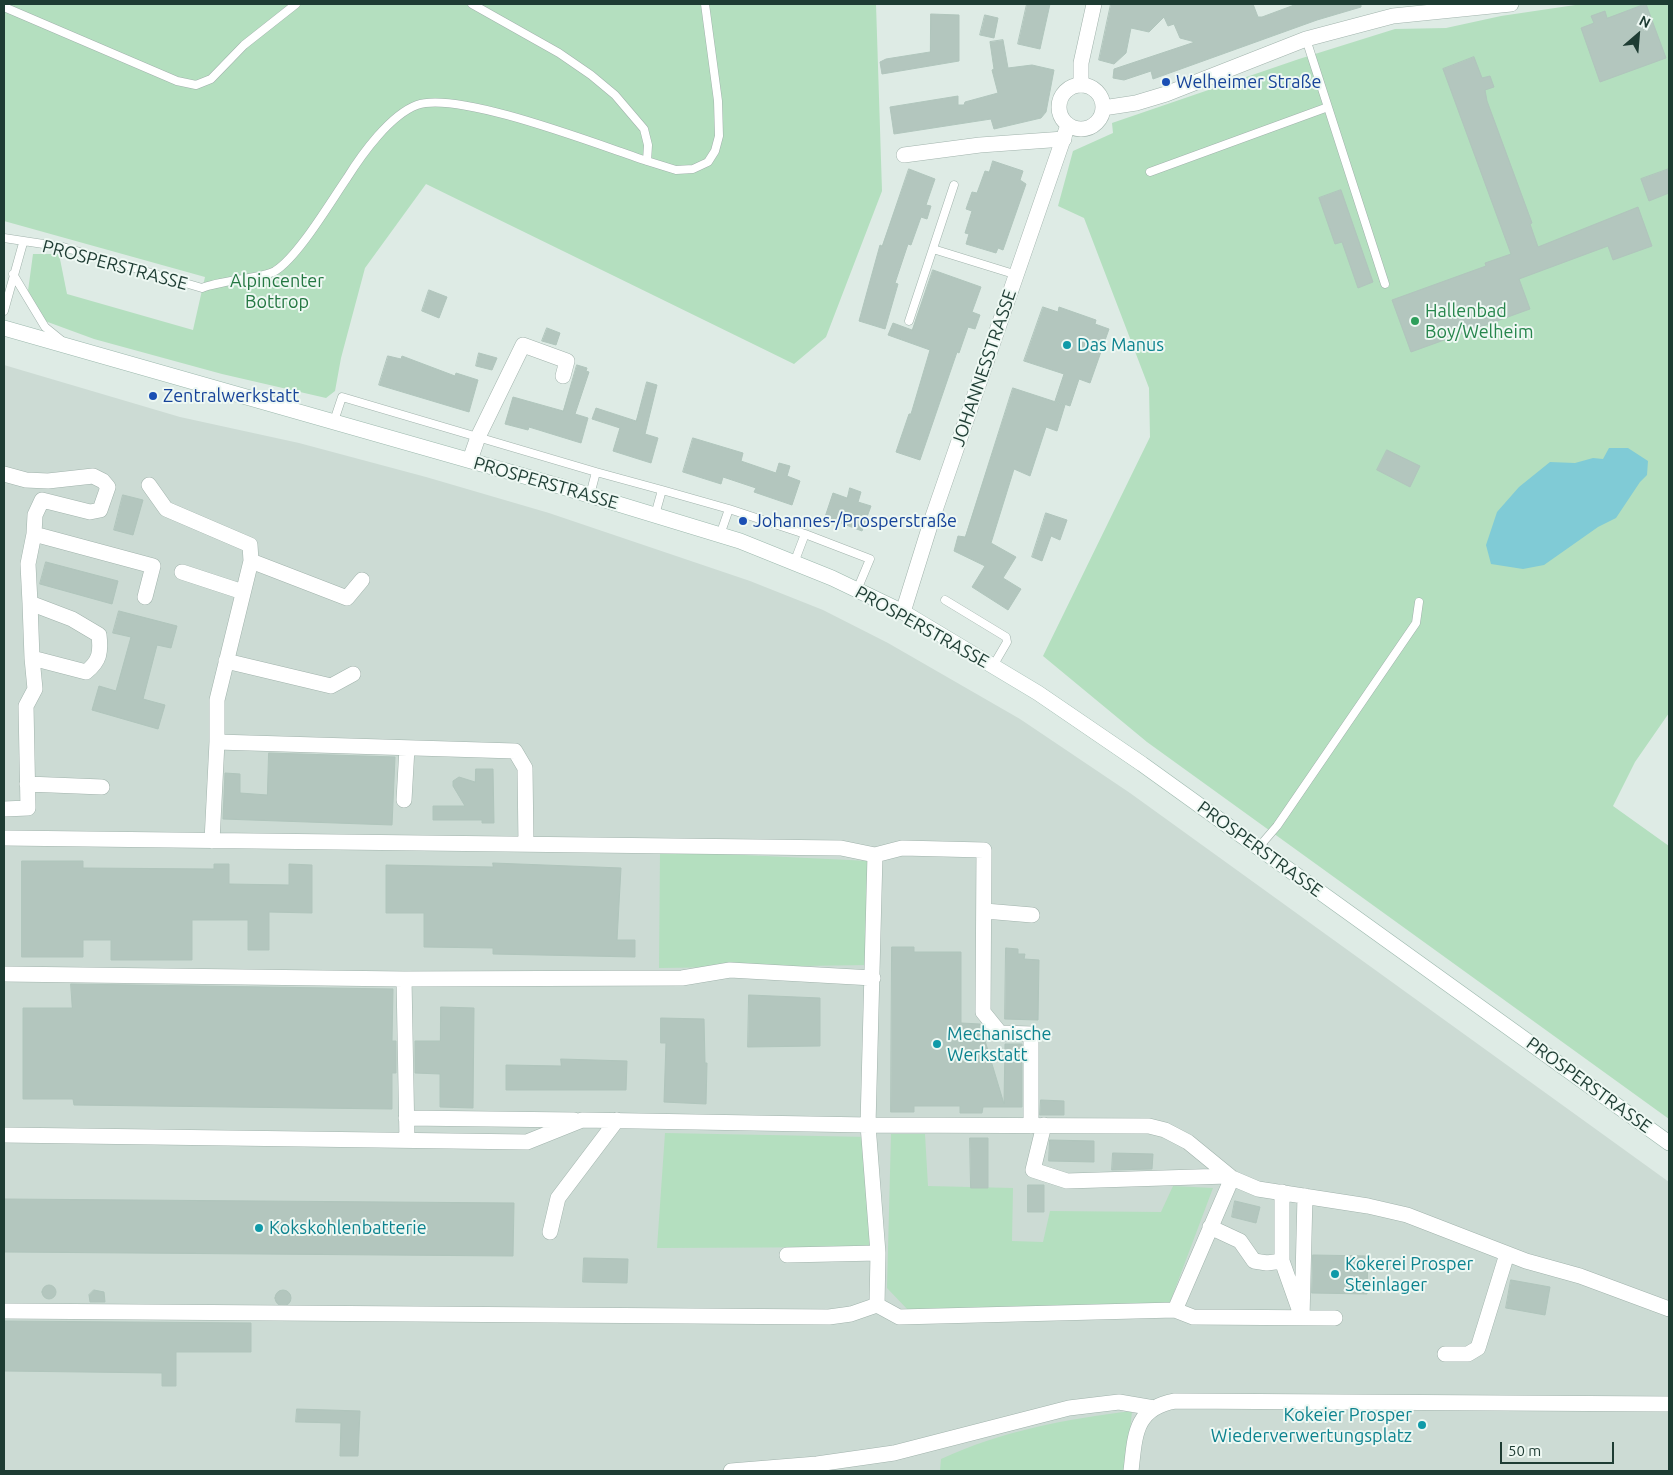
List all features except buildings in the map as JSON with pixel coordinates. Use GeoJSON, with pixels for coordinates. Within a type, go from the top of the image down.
{"type":"FeatureCollection","features":[{"type":"Feature","properties":{"kind":"street"},"geometry":{"type":"LineString","coordinates":[[1081,85],[1081,63],[1094,4]]}},
{"type":"Feature","properties":{"kind":"street"},"geometry":{"type":"LineString","coordinates":[[1103,108],[1136,103],[1166,94],[1306,40],[1393,16],[1511,4]]}},
{"type":"Feature","properties":{"kind":"street"},"geometry":{"type":"LineString","coordinates":[[904,155],[980,145],[1066,132],[1091,127],[1102,116],[1103,108],[1097,92],[1081,85],[1068,90],[1060,101],[1060,114],[1066,132]]}},
{"type":"Feature","properties":{"kind":"street","name":"JOHANNESSTRASSE"},"geometry":{"type":"LineString","coordinates":[[903,612],[932,519],[1066,132]]}},
{"type":"Feature","properties":{"kind":"street","name":"PROSPERSTRASSE"},"geometry":{"type":"LineString","coordinates":[[4,328],[470,460],[655,515],[794,563],[903,612],[1038,693],[1258,848],[1669,1143]]}},
{"type":"Feature","properties":{"kind":"street"},"geometry":{"type":"LineString","coordinates":[[470,460],[478,437],[524,345],[567,361],[563,376]]}},
{"type":"Feature","properties":{"kind":"street"},"geometry":{"type":"LineString","coordinates":[[4,474],[26,480],[48,482],[93,476],[103,481],[108,487],[100,510],[90,512],[42,500],[35,515],[34,534],[28,564],[35,689],[26,706],[28,808],[4,809]]}},
{"type":"Feature","properties":{"kind":"street"},"geometry":{"type":"LineString","coordinates":[[149,485],[166,508],[250,545],[251,561],[217,700],[212,841]]}},
{"type":"Feature","properties":{"kind":"street"},"geometry":{"type":"LineString","coordinates":[[34,534],[152,566],[145,597]]}},
{"type":"Feature","properties":{"kind":"street"},"geometry":{"type":"LineString","coordinates":[[251,561],[347,598],[362,580]]}},
{"type":"Feature","properties":{"kind":"street"},"geometry":{"type":"LineString","coordinates":[[182,572],[243,592]]}},
{"type":"Feature","properties":{"kind":"street"},"geometry":{"type":"LineString","coordinates":[[30,603],[72,619],[99,635],[100,646],[96,664],[86,672],[32,658]]}},
{"type":"Feature","properties":{"kind":"street"},"geometry":{"type":"LineString","coordinates":[[226,661],[331,686],[353,674]]}},
{"type":"Feature","properties":{"kind":"street"},"geometry":{"type":"LineString","coordinates":[[217,742],[515,751],[525,768],[526,844]]}},
{"type":"Feature","properties":{"kind":"street"},"geometry":{"type":"LineString","coordinates":[[404,800],[407,748]]}},
{"type":"Feature","properties":{"kind":"street"},"geometry":{"type":"LineString","coordinates":[[27,784],[102,786]]}},
{"type":"Feature","properties":{"kind":"street"},"geometry":{"type":"LineString","coordinates":[[4,838],[841,848],[875,854],[902,848],[984,850],[984,1012],[1000,1033],[1031,1034],[1037,1125],[1033,1170],[1067,1181],[1230,1177]]}},
{"type":"Feature","properties":{"kind":"street"},"geometry":{"type":"LineString","coordinates":[[875,854],[868,1125],[878,1253],[877,1305]]}},
{"type":"Feature","properties":{"kind":"street"},"geometry":{"type":"LineString","coordinates":[[985,911],[1032,915]]}},
{"type":"Feature","properties":{"kind":"street"},"geometry":{"type":"LineString","coordinates":[[4,974],[404,979],[682,978],[730,970],[873,978]]}},
{"type":"Feature","properties":{"kind":"street"},"geometry":{"type":"LineString","coordinates":[[404,979],[407,1140]]}},
{"type":"Feature","properties":{"kind":"street"},"geometry":{"type":"LineString","coordinates":[[406,1118],[868,1125],[1149,1126],[1165,1130],[1188,1142],[1230,1177],[1258,1188],[1368,1206],[1407,1215],[1506,1254],[1580,1276],[1669,1309]]}},
{"type":"Feature","properties":{"kind":"street"},"geometry":{"type":"LineString","coordinates":[[4,1135],[527,1142],[582,1120]]}},
{"type":"Feature","properties":{"kind":"street"},"geometry":{"type":"LineString","coordinates":[[550,1232],[558,1198],[617,1120]]}},
{"type":"Feature","properties":{"kind":"street"},"geometry":{"type":"LineString","coordinates":[[1174,1310],[1230,1177]]}},
{"type":"Feature","properties":{"kind":"street"},"geometry":{"type":"LineString","coordinates":[[1282,1192],[1282,1261],[1302,1318]]}},
{"type":"Feature","properties":{"kind":"street"},"geometry":{"type":"LineString","coordinates":[[1302,1318],[1305,1196]]}},
{"type":"Feature","properties":{"kind":"street"},"geometry":{"type":"LineString","coordinates":[[1210,1227],[1240,1241],[1254,1261],[1267,1263],[1282,1261]]}},
{"type":"Feature","properties":{"kind":"street"},"geometry":{"type":"LineString","coordinates":[[787,1255],[878,1253]]}},
{"type":"Feature","properties":{"kind":"street"},"geometry":{"type":"LineString","coordinates":[[1445,1354],[1468,1354],[1478,1348],[1506,1254]]}},
{"type":"Feature","properties":{"kind":"street"},"geometry":{"type":"LineString","coordinates":[[4,1311],[829,1317],[851,1314],[877,1305],[899,1317],[1174,1310],[1193,1317],[1335,1318]]}},
{"type":"Feature","properties":{"kind":"street"},"geometry":{"type":"LineString","coordinates":[[1132,1471],[1137,1429],[1147,1413],[1160,1404],[1175,1401],[1669,1404]]}},
{"type":"Feature","properties":{"kind":"street"},"geometry":{"type":"LineString","coordinates":[[731,1471],[816,1464],[894,1453],[1068,1408],[1119,1402],[1154,1408]]}},
{"type":"Feature","properties":{"kind":"lane"},"geometry":{"type":"LineString","coordinates":[[4,7],[177,81],[196,85],[211,79],[244,45],[296,4]]}},
{"type":"Feature","properties":{"kind":"lane"},"geometry":{"type":"LineString","coordinates":[[472,4],[559,54],[591,75],[615,95],[644,129],[648,145],[647,161]]}},
{"type":"Feature","properties":{"kind":"lane","name":"PROSPERSTRASSE"},"geometry":{"type":"LineString","coordinates":[[4,238],[63,248],[202,288],[216,282],[275,271],[300,246],[358,162],[380,135],[404,112],[418,105],[437,101],[472,106],[676,170],[693,169],[708,162],[715,150],[719,136],[718,101],[705,4]]}},
{"type":"Feature","properties":{"kind":"lane"},"geometry":{"type":"LineString","coordinates":[[1306,40],[1384,284]]}},
{"type":"Feature","properties":{"kind":"lane"},"geometry":{"type":"LineString","coordinates":[[1150,172],[1328,107]]}},
{"type":"Feature","properties":{"kind":"lane"},"geometry":{"type":"LineString","coordinates":[[909,321],[954,185]]}},
{"type":"Feature","properties":{"kind":"lane"},"geometry":{"type":"LineString","coordinates":[[4,311],[23,242]]}},
{"type":"Feature","properties":{"kind":"lane"},"geometry":{"type":"LineString","coordinates":[[933,249],[1017,275]]}},
{"type":"Feature","properties":{"kind":"lane"},"geometry":{"type":"LineString","coordinates":[[14,274],[44,327],[73,348]]}},
{"type":"Feature","properties":{"kind":"lane"},"geometry":{"type":"LineString","coordinates":[[334,421],[342,397],[596,472],[729,508],[870,559],[857,590]]}},
{"type":"Feature","properties":{"kind":"lane"},"geometry":{"type":"LineString","coordinates":[[590,495],[596,472]]}},
{"type":"Feature","properties":{"kind":"lane"},"geometry":{"type":"LineString","coordinates":[[655,515],[662,490]]}},
{"type":"Feature","properties":{"kind":"lane"},"geometry":{"type":"LineString","coordinates":[[720,536],[729,508]]}},
{"type":"Feature","properties":{"kind":"lane"},"geometry":{"type":"LineString","coordinates":[[794,563],[805,534]]}},
{"type":"Feature","properties":{"kind":"lane"},"geometry":{"type":"LineString","coordinates":[[945,600],[1006,637],[1007,642],[993,666]]}},
{"type":"Feature","properties":{"kind":"lane"},"geometry":{"type":"LineString","coordinates":[[1258,848],[1277,826],[1416,623],[1419,602]]}},
{"type":"Feature","properties":{"kind":"shaded area"},"geometry":{"type":"Polygon","coordinates":[[[4,365],[180,417],[299,443],[426,477],[549,513],[750,581],[823,610],[888,643],[1020,719],[1130,793],[1669,1182],[1669,1471],[4,1471],[4,365]]]}},
{"type":"Feature","properties":{"kind":"green space","name":"Alpincenter Bottrop"},"geometry":{"type":"Polygon","coordinates":[[[4,4],[876,4],[882,191],[826,337],[794,364],[426,184],[365,268],[341,358],[335,391],[326,398],[222,374],[94,339],[45,321],[28,291],[33,254],[59,254],[67,294],[193,330],[205,277],[4,221],[4,4]]]}},
{"type":"Feature","properties":{"kind":"green space"},"geometry":{"type":"Polygon","coordinates":[[[1582,4],[1669,4],[1669,713],[1635,762],[1613,806],[1669,846],[1669,1119],[1147,742],[1043,656],[1150,437],[1149,388],[1084,218],[1058,206],[1073,151],[1113,133],[1112,123],[1299,59],[1395,29],[1446,28],[1501,16],[1582,4]]]}},
{"type":"Feature","properties":{"kind":"green space"},"geometry":{"type":"Polygon","coordinates":[[[660,851],[870,861],[871,965],[659,968],[660,851]]]}},
{"type":"Feature","properties":{"kind":"green space"},"geometry":{"type":"Polygon","coordinates":[[[665,1133],[870,1137],[870,1247],[657,1248],[665,1133]]]}},
{"type":"Feature","properties":{"kind":"green space"},"geometry":{"type":"Polygon","coordinates":[[[891,1134],[925,1134],[928,1186],[1013,1188],[1012,1241],[1043,1242],[1050,1211],[1161,1212],[1173,1186],[1213,1188],[1169,1305],[909,1311],[887,1288],[891,1134]]]}},
{"type":"Feature","properties":{"kind":"green space"},"geometry":{"type":"Polygon","coordinates":[[[1132,1411],[1126,1471],[940,1471],[941,1459],[987,1441],[1059,1422],[1132,1411]]]}},
{"type":"Feature","properties":{"kind":"water"},"geometry":{"type":"Polygon","coordinates":[[[1609,448],[1628,448],[1648,461],[1647,475],[1640,482],[1616,518],[1598,527],[1544,565],[1523,569],[1491,564],[1486,545],[1497,512],[1519,487],[1550,462],[1575,463],[1593,458],[1603,459],[1609,448]]]}},
{"type":"Feature","properties":{"kind":"place","name":"Welheimer Straße"},"geometry":{"type":"Point","coordinates":[1166,82]}},
{"type":"Feature","properties":{"kind":"place","name":"Hallenbad Boy/Welheim"},"geometry":{"type":"Point","coordinates":[1415,321]}},
{"type":"Feature","properties":{"kind":"place","name":"Das Manus"},"geometry":{"type":"Point","coordinates":[1067,345]}},
{"type":"Feature","properties":{"kind":"place","name":"Zentralwerkstatt"},"geometry":{"type":"Point","coordinates":[153,396]}},
{"type":"Feature","properties":{"kind":"place","name":"Johannes-/Prosperstraße"},"geometry":{"type":"Point","coordinates":[743,521]}},
{"type":"Feature","properties":{"kind":"place","name":"Mechanische Werkstatt"},"geometry":{"type":"Point","coordinates":[937,1044]}},
{"type":"Feature","properties":{"kind":"place","name":"Kokskohlenbatterie"},"geometry":{"type":"Point","coordinates":[259,1228]}},
{"type":"Feature","properties":{"kind":"place","name":"Kokerei Prosper Steinlager"},"geometry":{"type":"Point","coordinates":[1335,1274]}},
{"type":"Feature","properties":{"kind":"place","name":"Kokeier Prosper Wiederverwertungsplatz"},"geometry":{"type":"Point","coordinates":[1422,1425]}}]}
